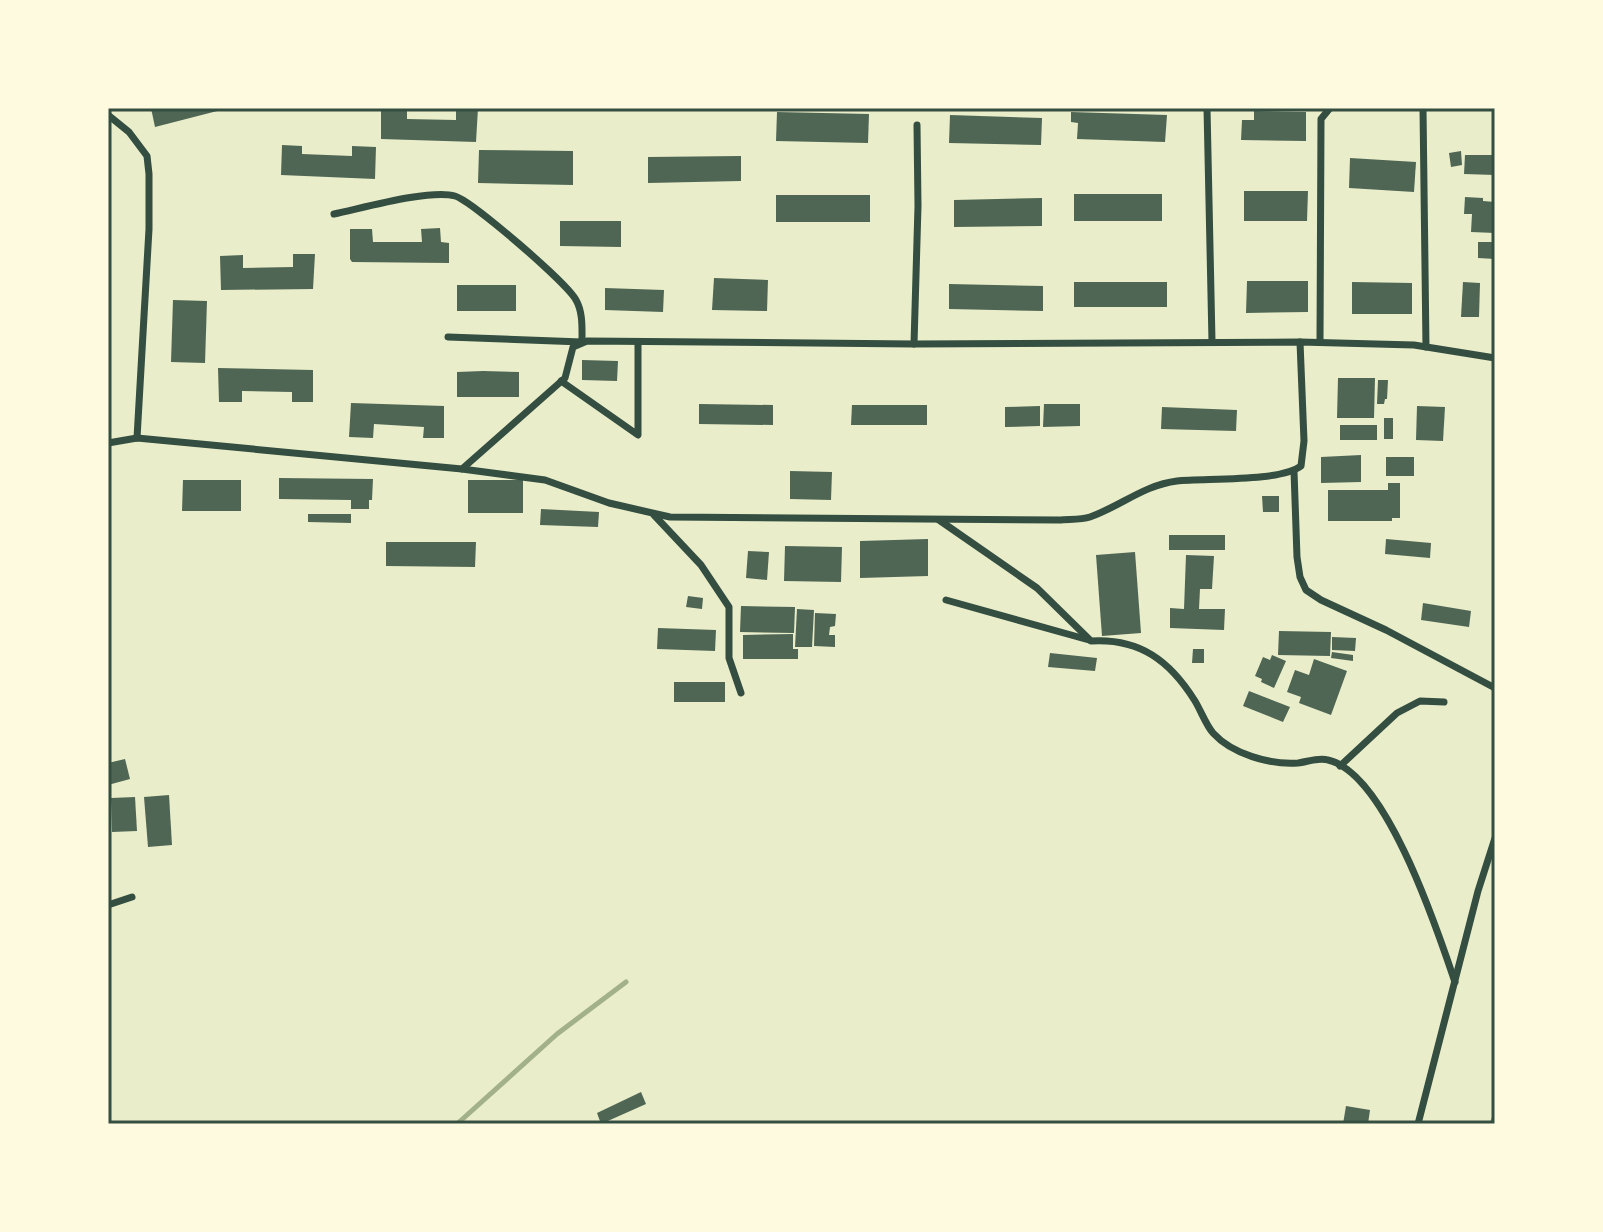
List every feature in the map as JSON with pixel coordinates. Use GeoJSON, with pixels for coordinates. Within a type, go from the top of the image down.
{"type":"FeatureCollection","features":[{"type":"Feature","properties":{"kind":"street"},"geometry":{"type":"LineString","coordinates":[[1207,108],[1212,341]]}},
{"type":"Feature","properties":{"kind":"street"},"geometry":{"type":"LineString","coordinates":[[1320,342],[1321,119],[1330,108]]}},
{"type":"Feature","properties":{"kind":"street"},"geometry":{"type":"LineString","coordinates":[[1423,108],[1426,347]]}},
{"type":"Feature","properties":{"kind":"street"},"geometry":{"type":"LineString","coordinates":[[108,115],[129,132],[147,156],[149,174],[149,229],[137,438]]}},
{"type":"Feature","properties":{"kind":"street"},"geometry":{"type":"LineString","coordinates":[[914,344],[917,125]]}},
{"type":"Feature","properties":{"kind":"street"},"geometry":{"type":"LineString","coordinates":[[334,214],[432,195],[458,196],[568,289],[581,313],[582,342]]}},
{"type":"Feature","properties":{"kind":"street"},"geometry":{"type":"LineString","coordinates":[[448,337],[582,342],[914,344],[1320,342],[1426,347],[1495,358]]}},
{"type":"Feature","properties":{"kind":"street"},"geometry":{"type":"LineString","coordinates":[[462,469],[561,381],[573,347],[582,342]]}},
{"type":"Feature","properties":{"kind":"street"},"geometry":{"type":"LineString","coordinates":[[561,381],[638,435],[638,342]]}},
{"type":"Feature","properties":{"kind":"street"},"geometry":{"type":"LineString","coordinates":[[108,443],[137,438],[462,469],[545,480],[609,503],[670,517],[1089,518],[1147,488],[1174,482],[1263,476],[1294,471],[1301,466],[1304,441],[1300,342]]}},
{"type":"Feature","properties":{"kind":"street"},"geometry":{"type":"LineString","coordinates":[[1294,471],[1297,557],[1306,590],[1495,688]]}},
{"type":"Feature","properties":{"kind":"street"},"geometry":{"type":"LineString","coordinates":[[652,513],[701,565],[729,607],[729,658],[741,693]]}},
{"type":"Feature","properties":{"kind":"street"},"geometry":{"type":"LineString","coordinates":[[938,519],[1037,588],[1091,641]]}},
{"type":"Feature","properties":{"kind":"street"},"geometry":{"type":"LineString","coordinates":[[946,600],[1091,641],[1138,645],[1175,673],[1213,733],[1233,748],[1267,761],[1295,763],[1327,759],[1354,773],[1384,812],[1413,873],[1455,982]]}},
{"type":"Feature","properties":{"kind":"street"},"geometry":{"type":"LineString","coordinates":[[1340,766],[1397,713],[1420,701],[1444,702]]}},
{"type":"Feature","properties":{"kind":"street"},"geometry":{"type":"LineString","coordinates":[[1418,1124],[1495,838]]}},
{"type":"Feature","properties":{"kind":"street"},"geometry":{"type":"LineString","coordinates":[[108,905],[132,897]]}},
{"type":"Feature","properties":{"kind":"building"},"geometry":{"type":"Polygon","coordinates":[[[151,108],[224,108],[225,109],[155,127],[151,108]]]}},
{"type":"Feature","properties":{"kind":"building"},"geometry":{"type":"Polygon","coordinates":[[[381,108],[407,108],[407,119],[456,120],[456,108],[478,108],[476,142],[381,139],[381,108]]]}},
{"type":"Feature","properties":{"kind":"building"},"geometry":{"type":"Polygon","coordinates":[[[1254,111],[1306,112],[1306,141],[1241,140],[1242,120],[1254,120],[1254,111]]]}},
{"type":"Feature","properties":{"kind":"building"},"geometry":{"type":"Polygon","coordinates":[[[777,112],[869,114],[868,143],[776,141],[777,112]]]}},
{"type":"Feature","properties":{"kind":"building"},"geometry":{"type":"Polygon","coordinates":[[[1071,112],[1167,115],[1165,142],[1077,139],[1078,123],[1071,122],[1071,112]]]}},
{"type":"Feature","properties":{"kind":"building"},"geometry":{"type":"Polygon","coordinates":[[[950,115],[1042,118],[1041,145],[949,143],[950,115]]]}},
{"type":"Feature","properties":{"kind":"building"},"geometry":{"type":"Polygon","coordinates":[[[282,145],[302,146],[302,154],[352,156],[352,146],[376,147],[375,179],[281,175],[282,145]]]}},
{"type":"Feature","properties":{"kind":"building"},"geometry":{"type":"Polygon","coordinates":[[[479,150],[573,151],[573,185],[478,183],[479,150]]]}},
{"type":"Feature","properties":{"kind":"building"},"geometry":{"type":"Polygon","coordinates":[[[1461,151],[1462,165],[1451,167],[1449,153],[1461,151]]]}},
{"type":"Feature","properties":{"kind":"building"},"geometry":{"type":"Polygon","coordinates":[[[1465,155],[1495,155],[1495,175],[1464,174],[1465,155]]]}},
{"type":"Feature","properties":{"kind":"building"},"geometry":{"type":"Polygon","coordinates":[[[741,156],[741,181],[648,183],[648,157],[741,156]]]}},
{"type":"Feature","properties":{"kind":"building"},"geometry":{"type":"Polygon","coordinates":[[[1350,158],[1416,162],[1414,192],[1349,188],[1350,158]]]}},
{"type":"Feature","properties":{"kind":"building"},"geometry":{"type":"Polygon","coordinates":[[[1244,191],[1308,191],[1307,221],[1244,221],[1244,191]]]}},
{"type":"Feature","properties":{"kind":"building"},"geometry":{"type":"Polygon","coordinates":[[[1074,194],[1162,194],[1162,221],[1074,221],[1074,194]]]}},
{"type":"Feature","properties":{"kind":"building"},"geometry":{"type":"Polygon","coordinates":[[[776,195],[870,195],[870,222],[776,222],[776,195]]]}},
{"type":"Feature","properties":{"kind":"building"},"geometry":{"type":"Polygon","coordinates":[[[1465,197],[1495,202],[1495,233],[1471,232],[1472,214],[1464,214],[1465,197]]]}},
{"type":"Feature","properties":{"kind":"building"},"geometry":{"type":"Polygon","coordinates":[[[1042,198],[1042,226],[954,227],[954,200],[1042,198]]]}},
{"type":"Feature","properties":{"kind":"building"},"geometry":{"type":"Polygon","coordinates":[[[560,221],[621,221],[621,247],[560,246],[560,221]]]}},
{"type":"Feature","properties":{"kind":"building"},"geometry":{"type":"Polygon","coordinates":[[[440,228],[441,242],[449,243],[449,263],[352,262],[350,259],[350,229],[372,229],[373,242],[422,242],[421,229],[440,228]]]}},
{"type":"Feature","properties":{"kind":"building"},"geometry":{"type":"Polygon","coordinates":[[[1478,242],[1495,242],[1495,259],[1478,258],[1478,242]]]}},
{"type":"Feature","properties":{"kind":"building"},"geometry":{"type":"Polygon","coordinates":[[[293,254],[315,254],[313,289],[221,290],[220,256],[243,255],[243,268],[293,267],[293,254]]]}},
{"type":"Feature","properties":{"kind":"building"},"geometry":{"type":"Polygon","coordinates":[[[714,278],[768,280],[767,311],[712,310],[714,278]]]}},
{"type":"Feature","properties":{"kind":"building"},"geometry":{"type":"Polygon","coordinates":[[[1247,281],[1308,281],[1308,312],[1246,313],[1247,281]]]}},
{"type":"Feature","properties":{"kind":"building"},"geometry":{"type":"Polygon","coordinates":[[[1074,282],[1167,282],[1167,307],[1074,307],[1074,282]]]}},
{"type":"Feature","properties":{"kind":"building"},"geometry":{"type":"Polygon","coordinates":[[[1352,282],[1412,283],[1412,314],[1352,314],[1352,282]]]}},
{"type":"Feature","properties":{"kind":"building"},"geometry":{"type":"Polygon","coordinates":[[[1463,282],[1480,283],[1479,317],[1461,317],[1463,282]]]}},
{"type":"Feature","properties":{"kind":"building"},"geometry":{"type":"Polygon","coordinates":[[[949,284],[1043,286],[1043,311],[949,309],[949,284]]]}},
{"type":"Feature","properties":{"kind":"building"},"geometry":{"type":"Polygon","coordinates":[[[457,285],[516,285],[516,311],[457,311],[457,285]]]}},
{"type":"Feature","properties":{"kind":"building"},"geometry":{"type":"Polygon","coordinates":[[[605,288],[664,290],[663,312],[605,310],[605,288]]]}},
{"type":"Feature","properties":{"kind":"building"},"geometry":{"type":"Polygon","coordinates":[[[173,300],[207,301],[205,363],[171,362],[173,300]]]}},
{"type":"Feature","properties":{"kind":"building"},"geometry":{"type":"Polygon","coordinates":[[[582,360],[618,361],[617,381],[582,380],[582,360]]]}},
{"type":"Feature","properties":{"kind":"building"},"geometry":{"type":"Polygon","coordinates":[[[218,368],[313,370],[313,402],[292,402],[292,392],[242,391],[242,402],[219,402],[218,368]]]}},
{"type":"Feature","properties":{"kind":"building"},"geometry":{"type":"Polygon","coordinates":[[[457,372],[519,372],[519,397],[457,397],[457,372]]]}},
{"type":"Feature","properties":{"kind":"building"},"geometry":{"type":"Polygon","coordinates":[[[1338,378],[1375,378],[1374,418],[1337,418],[1338,378]]]}},
{"type":"Feature","properties":{"kind":"building"},"geometry":{"type":"Polygon","coordinates":[[[1378,380],[1388,380],[1384,404],[1377,404],[1378,380]]]}},
{"type":"Feature","properties":{"kind":"building"},"geometry":{"type":"Polygon","coordinates":[[[351,403],[444,406],[444,438],[423,438],[424,427],[374,424],[373,438],[349,437],[351,403]]]}},
{"type":"Feature","properties":{"kind":"building"},"geometry":{"type":"Polygon","coordinates":[[[699,404],[773,405],[773,425],[699,424],[699,404]]]}},
{"type":"Feature","properties":{"kind":"building"},"geometry":{"type":"Polygon","coordinates":[[[1044,404],[1080,404],[1080,426],[1043,427],[1044,404]]]}},
{"type":"Feature","properties":{"kind":"building"},"geometry":{"type":"Polygon","coordinates":[[[852,405],[927,405],[927,425],[851,425],[852,405]]]}},
{"type":"Feature","properties":{"kind":"building"},"geometry":{"type":"Polygon","coordinates":[[[1040,406],[1040,426],[1005,427],[1005,407],[1040,406]]]}},
{"type":"Feature","properties":{"kind":"building"},"geometry":{"type":"Polygon","coordinates":[[[1417,406],[1445,407],[1443,441],[1416,440],[1417,406]]]}},
{"type":"Feature","properties":{"kind":"building"},"geometry":{"type":"Polygon","coordinates":[[[1162,407],[1237,410],[1236,431],[1161,429],[1162,407]]]}},
{"type":"Feature","properties":{"kind":"building"},"geometry":{"type":"Polygon","coordinates":[[[1384,418],[1393,418],[1393,439],[1384,439],[1384,418]]]}},
{"type":"Feature","properties":{"kind":"building"},"geometry":{"type":"Polygon","coordinates":[[[1340,425],[1377,425],[1377,440],[1340,440],[1340,425]]]}},
{"type":"Feature","properties":{"kind":"building"},"geometry":{"type":"Polygon","coordinates":[[[1361,455],[1361,482],[1321,483],[1321,457],[1361,455]]]}},
{"type":"Feature","properties":{"kind":"building"},"geometry":{"type":"Polygon","coordinates":[[[1386,457],[1414,457],[1414,476],[1386,476],[1386,457]]]}},
{"type":"Feature","properties":{"kind":"building"},"geometry":{"type":"Polygon","coordinates":[[[790,471],[832,472],[831,500],[790,499],[790,471]]]}},
{"type":"Feature","properties":{"kind":"building"},"geometry":{"type":"Polygon","coordinates":[[[279,478],[373,479],[372,500],[369,500],[369,509],[351,509],[351,500],[279,499],[279,478]]]}},
{"type":"Feature","properties":{"kind":"building"},"geometry":{"type":"Polygon","coordinates":[[[183,480],[241,480],[241,511],[182,511],[183,480]]]}},
{"type":"Feature","properties":{"kind":"building"},"geometry":{"type":"Polygon","coordinates":[[[468,480],[523,480],[523,513],[468,513],[468,480]]]}},
{"type":"Feature","properties":{"kind":"building"},"geometry":{"type":"Polygon","coordinates":[[[1388,483],[1400,483],[1400,518],[1392,518],[1392,521],[1328,521],[1328,490],[1388,490],[1388,483]]]}},
{"type":"Feature","properties":{"kind":"building"},"geometry":{"type":"Polygon","coordinates":[[[1262,496],[1279,496],[1279,512],[1263,512],[1262,496]]]}},
{"type":"Feature","properties":{"kind":"building"},"geometry":{"type":"Polygon","coordinates":[[[541,509],[599,512],[598,527],[540,525],[541,509]]]}},
{"type":"Feature","properties":{"kind":"building"},"geometry":{"type":"Polygon","coordinates":[[[308,514],[351,514],[351,523],[308,522],[308,514]]]}},
{"type":"Feature","properties":{"kind":"building"},"geometry":{"type":"Polygon","coordinates":[[[1169,535],[1225,535],[1225,550],[1169,550],[1169,535]]]}},
{"type":"Feature","properties":{"kind":"building"},"geometry":{"type":"Polygon","coordinates":[[[928,539],[928,576],[860,578],[860,541],[928,539]]]}},
{"type":"Feature","properties":{"kind":"building"},"geometry":{"type":"Polygon","coordinates":[[[1386,539],[1431,543],[1430,558],[1385,554],[1386,539]]]}},
{"type":"Feature","properties":{"kind":"building"},"geometry":{"type":"Polygon","coordinates":[[[386,542],[476,542],[475,567],[386,566],[386,542]]]}},
{"type":"Feature","properties":{"kind":"building"},"geometry":{"type":"Polygon","coordinates":[[[785,546],[842,547],[841,582],[784,581],[785,546]]]}},
{"type":"Feature","properties":{"kind":"building"},"geometry":{"type":"Polygon","coordinates":[[[748,551],[769,552],[767,580],[746,578],[748,551]]]}},
{"type":"Feature","properties":{"kind":"building"},"geometry":{"type":"Polygon","coordinates":[[[1135,552],[1141,633],[1102,636],[1096,555],[1135,552]]]}},
{"type":"Feature","properties":{"kind":"building"},"geometry":{"type":"Polygon","coordinates":[[[1186,555],[1214,556],[1212,589],[1200,589],[1199,609],[1225,609],[1224,630],[1170,628],[1170,608],[1184,609],[1186,555]]]}},
{"type":"Feature","properties":{"kind":"building"},"geometry":{"type":"Polygon","coordinates":[[[688,596],[703,598],[702,609],[686,607],[688,596]]]}},
{"type":"Feature","properties":{"kind":"building"},"geometry":{"type":"Polygon","coordinates":[[[1423,603],[1471,611],[1469,627],[1421,620],[1423,603]]]}},
{"type":"Feature","properties":{"kind":"building"},"geometry":{"type":"Polygon","coordinates":[[[741,606],[795,607],[794,633],[740,632],[741,606]]]}},
{"type":"Feature","properties":{"kind":"building"},"geometry":{"type":"Polygon","coordinates":[[[797,609],[814,610],[812,647],[795,647],[797,609]]]}},
{"type":"Feature","properties":{"kind":"building"},"geometry":{"type":"Polygon","coordinates":[[[815,613],[836,614],[835,626],[830,627],[829,635],[835,635],[835,647],[814,646],[815,613]]]}},
{"type":"Feature","properties":{"kind":"building"},"geometry":{"type":"Polygon","coordinates":[[[658,628],[716,630],[715,651],[657,649],[658,628]]]}},
{"type":"Feature","properties":{"kind":"building"},"geometry":{"type":"Polygon","coordinates":[[[1279,631],[1331,632],[1330,656],[1278,655],[1279,631]]]}},
{"type":"Feature","properties":{"kind":"building"},"geometry":{"type":"Polygon","coordinates":[[[793,634],[793,649],[798,649],[798,659],[743,659],[743,635],[793,634]]]}},
{"type":"Feature","properties":{"kind":"building"},"geometry":{"type":"Polygon","coordinates":[[[1332,637],[1356,638],[1355,651],[1332,650],[1332,637]]]}},
{"type":"Feature","properties":{"kind":"building"},"geometry":{"type":"Polygon","coordinates":[[[1193,649],[1204,649],[1204,663],[1192,663],[1193,649]]]}},
{"type":"Feature","properties":{"kind":"building"},"geometry":{"type":"Polygon","coordinates":[[[1332,652],[1353,655],[1353,661],[1331,658],[1332,652]]]}},
{"type":"Feature","properties":{"kind":"building"},"geometry":{"type":"Polygon","coordinates":[[[1050,653],[1097,658],[1095,671],[1048,667],[1050,653]]]}},
{"type":"Feature","properties":{"kind":"building"},"geometry":{"type":"Polygon","coordinates":[[[1272,655],[1286,661],[1274,688],[1255,676],[1263,657],[1270,660],[1272,655]]]}},
{"type":"Feature","properties":{"kind":"building"},"geometry":{"type":"Polygon","coordinates":[[[1314,659],[1347,671],[1331,715],[1299,703],[1301,697],[1287,692],[1295,670],[1309,675],[1314,659]]]}},
{"type":"Feature","properties":{"kind":"building"},"geometry":{"type":"Polygon","coordinates":[[[674,682],[725,682],[725,702],[674,702],[674,682]]]}},
{"type":"Feature","properties":{"kind":"building"},"geometry":{"type":"Polygon","coordinates":[[[1249,691],[1290,707],[1283,722],[1243,706],[1249,691]]]}},
{"type":"Feature","properties":{"kind":"building"},"geometry":{"type":"Polygon","coordinates":[[[125,759],[130,779],[108,785],[108,763],[125,759]]]}},
{"type":"Feature","properties":{"kind":"building"},"geometry":{"type":"Polygon","coordinates":[[[169,795],[172,845],[148,847],[144,797],[169,795]]]}},
{"type":"Feature","properties":{"kind":"building"},"geometry":{"type":"Polygon","coordinates":[[[135,797],[137,831],[112,832],[111,798],[135,797]]]}},
{"type":"Feature","properties":{"kind":"building"},"geometry":{"type":"Polygon","coordinates":[[[641,1092],[646,1104],[601,1124],[597,1113],[641,1092]]]}},
{"type":"Feature","properties":{"kind":"building"},"geometry":{"type":"Polygon","coordinates":[[[1346,1106],[1370,1110],[1368,1124],[1343,1124],[1346,1106]]]}},
{"type":"Feature","properties":{"kind":"waterway"},"geometry":{"type":"LineString","coordinates":[[457,1124],[557,1034],[626,982]]}},
{"type":"Feature","properties":{"kind":"railway"},"geometry":{"type":"LineString","coordinates":[[1492,1124],[1495,1116]]}}]}
